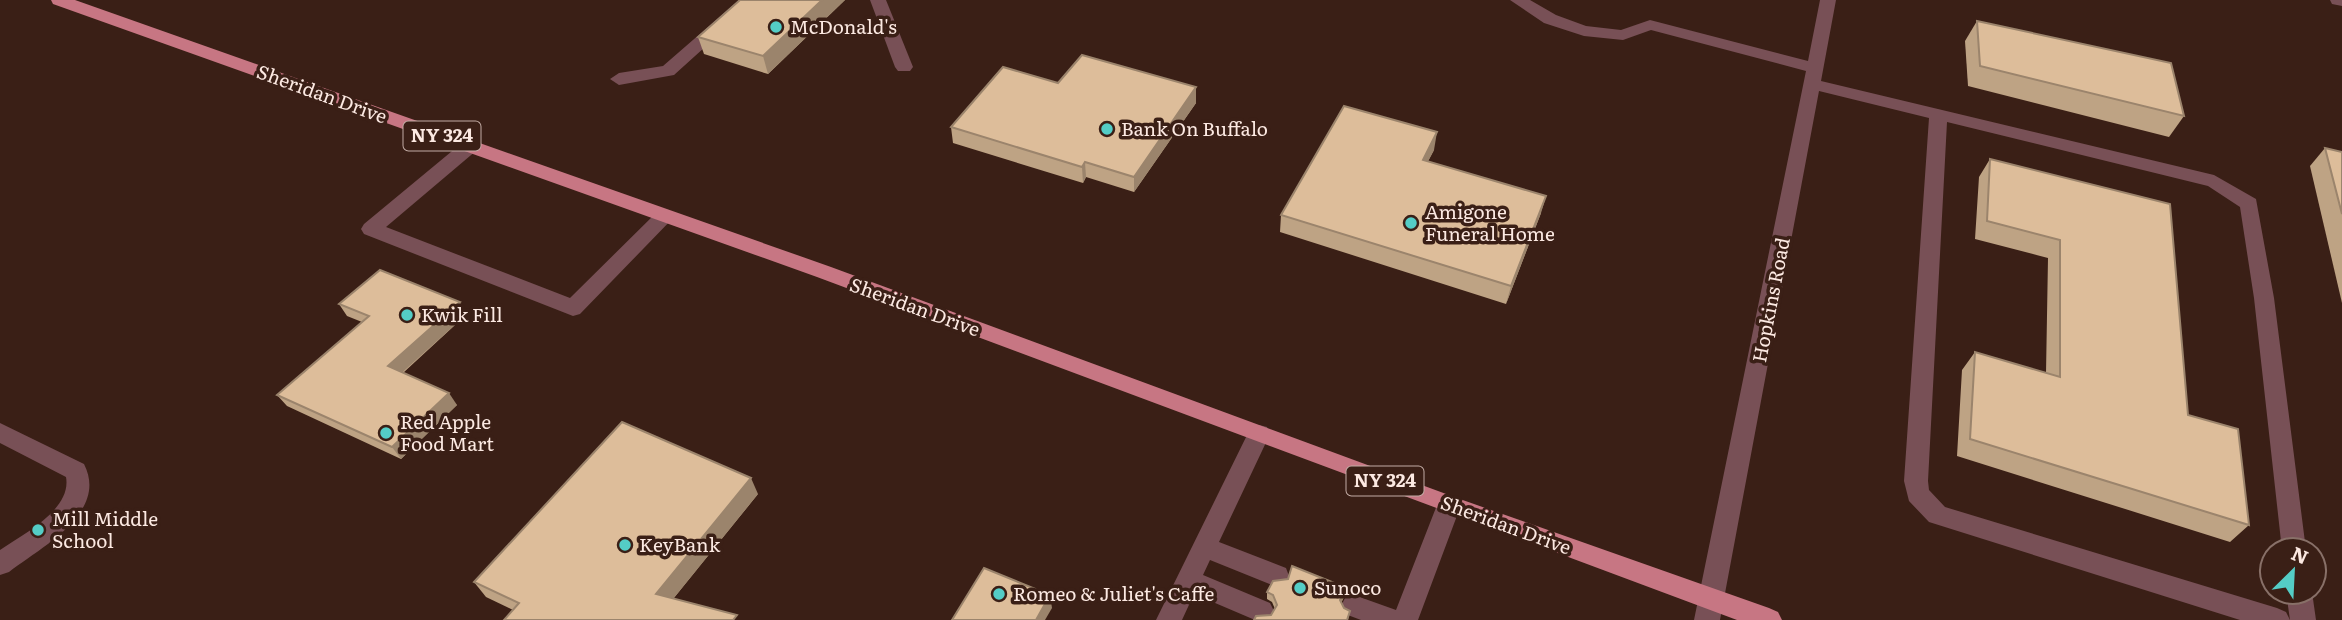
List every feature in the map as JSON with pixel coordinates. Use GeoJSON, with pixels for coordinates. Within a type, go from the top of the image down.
{"type":"FeatureCollection","features":[{"type":"Feature","properties":{"kind":"main road","name":"Sheridan Drive"},"geometry":{"type":"LineString","coordinates":[[59,0],[665,216],[1259,434],[1449,505],[1709,609],[1769,620]]}},
{"type":"Feature","properties":{"kind":"street"},"geometry":{"type":"LineString","coordinates":[[619,79],[668,71],[749,0]]}},
{"type":"Feature","properties":{"kind":"street"},"geometry":{"type":"LineString","coordinates":[[878,0],[904,67]]}},
{"type":"Feature","properties":{"kind":"street"},"geometry":{"type":"LineString","coordinates":[[1518,0],[1550,19],[1584,31],[1623,34],[1650,25],[1938,114],[2214,181],[2249,204],[2264,298],[2292,536]]}},
{"type":"Feature","properties":{"kind":"street","name":"Hopkins Road"},"geometry":{"type":"LineString","coordinates":[[1709,609],[1730,513],[1828,0]]}},
{"type":"Feature","properties":{"kind":"street"},"geometry":{"type":"LineString","coordinates":[[1938,114],[1917,494],[1937,514],[2277,620]]}},
{"type":"Feature","properties":{"kind":"street"},"geometry":{"type":"LineString","coordinates":[[470,146],[371,229],[573,308],[665,216]]}},
{"type":"Feature","properties":{"kind":"street"},"geometry":{"type":"LineString","coordinates":[[0,432],[76,471],[80,484],[76,499],[62,514],[0,564]]}},
{"type":"Feature","properties":{"kind":"street"},"geometry":{"type":"LineString","coordinates":[[1169,620],[1259,434]]}},
{"type":"Feature","properties":{"kind":"street"},"geometry":{"type":"LineString","coordinates":[[1405,620],[1449,505]]}},
{"type":"Feature","properties":{"kind":"street"},"geometry":{"type":"LineString","coordinates":[[1205,547],[1277,576]]}},
{"type":"Feature","properties":{"kind":"street"},"geometry":{"type":"LineString","coordinates":[[1188,580],[1261,611]]}},
{"type":"Feature","properties":{"kind":"street"},"geometry":{"type":"LineString","coordinates":[[1354,606],[1393,620]]}},
{"type":"Feature","properties":{"kind":"building"},"geometry":{"type":"Polygon","coordinates":[[[740,0],[822,0],[763,56],[698,37],[740,0]]]}},
{"type":"Feature","properties":{"kind":"building"},"geometry":{"type":"Polygon","coordinates":[[[1977,21],[2171,63],[2184,116],[1980,66],[1977,21]]]}},
{"type":"Feature","properties":{"kind":"building"},"geometry":{"type":"Polygon","coordinates":[[[1082,55],[1196,87],[1134,177],[1085,162],[1082,167],[951,127],[1003,67],[1058,83],[1082,55]]]}},
{"type":"Feature","properties":{"kind":"building","name":"Amigone Funeral Home"},"geometry":{"type":"Polygon","coordinates":[[[1344,106],[1437,132],[1423,160],[1546,196],[1511,286],[1281,215],[1344,106]]]}},
{"type":"Feature","properties":{"kind":"building"},"geometry":{"type":"Polygon","coordinates":[[[2325,148],[2342,152],[2342,214],[2325,148]]]}},
{"type":"Feature","properties":{"kind":"building"},"geometry":{"type":"Polygon","coordinates":[[[1990,159],[2170,204],[2188,415],[2238,429],[2249,525],[1970,439],[1975,352],[2060,377],[2060,240],[1987,221],[1990,159]]]}},
{"type":"Feature","properties":{"kind":"building"},"geometry":{"type":"Polygon","coordinates":[[[380,270],[460,302],[388,366],[449,393],[392,447],[277,395],[369,316],[339,304],[380,270]]]}},
{"type":"Feature","properties":{"kind":"building","name":"KeyBank"},"geometry":{"type":"Polygon","coordinates":[[[622,422],[751,478],[656,594],[737,615],[733,620],[504,620],[519,603],[474,582],[622,422]]]}},
{"type":"Feature","properties":{"kind":"building","name":"Sunoco"},"geometry":{"type":"Polygon","coordinates":[[[1292,566],[1347,588],[1340,600],[1344,608],[1350,611],[1347,620],[1254,620],[1256,616],[1271,615],[1277,605],[1273,595],[1267,592],[1273,581],[1288,579],[1292,566]]]}},
{"type":"Feature","properties":{"kind":"building","name":"Romeo & Juliet's Caffe"},"geometry":{"type":"Polygon","coordinates":[[[984,568],[1050,595],[1036,620],[952,620],[984,568]]]}},
{"type":"Feature","properties":{"kind":"place","name":"McDonald's"},"geometry":{"type":"Point","coordinates":[776,27]}},
{"type":"Feature","properties":{"kind":"place","name":"Bank On Buffalo"},"geometry":{"type":"Point","coordinates":[1107,129]}},
{"type":"Feature","properties":{"kind":"place","name":"Amigone Funeral Home"},"geometry":{"type":"Point","coordinates":[1411,223]}},
{"type":"Feature","properties":{"kind":"place","name":"Kwik Fill"},"geometry":{"type":"Point","coordinates":[407,315]}},
{"type":"Feature","properties":{"kind":"place","name":"Red Apple Food Mart"},"geometry":{"type":"Point","coordinates":[386,433]}},
{"type":"Feature","properties":{"kind":"place","name":"Mill Middle School"},"geometry":{"type":"Point","coordinates":[38,530]}},
{"type":"Feature","properties":{"kind":"place","name":"KeyBank"},"geometry":{"type":"Point","coordinates":[625,545]}},
{"type":"Feature","properties":{"kind":"place","name":"Sunoco"},"geometry":{"type":"Point","coordinates":[1300,588]}},
{"type":"Feature","properties":{"kind":"place","name":"Romeo & Juliet's Caffe"},"geometry":{"type":"Point","coordinates":[999,594]}}]}
